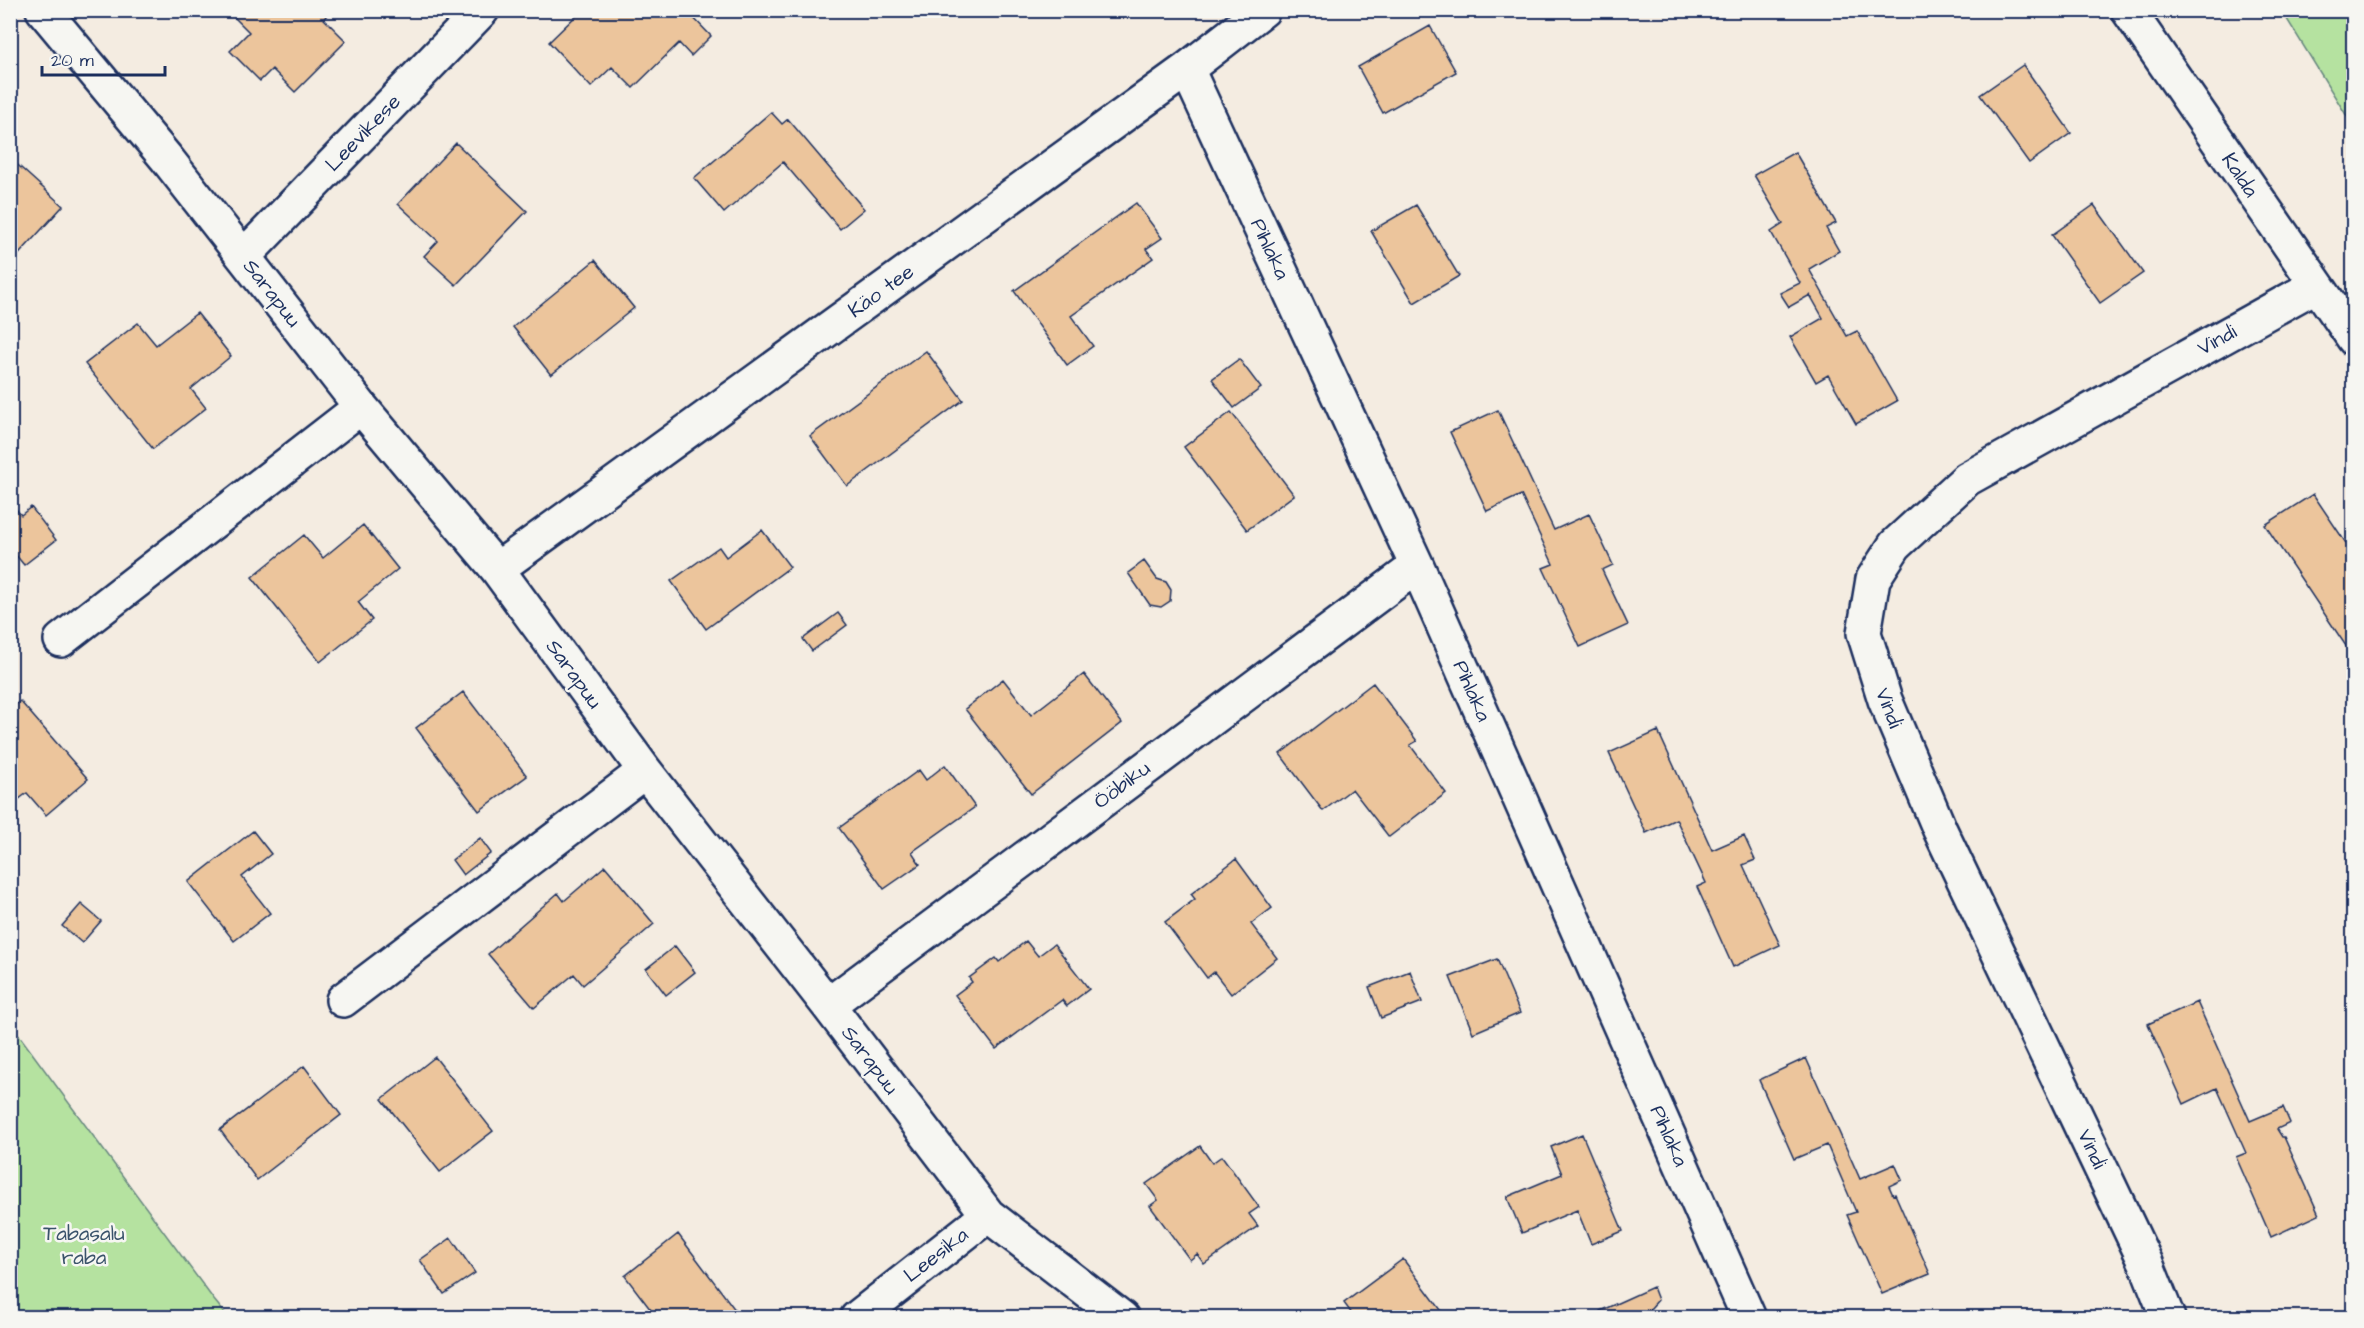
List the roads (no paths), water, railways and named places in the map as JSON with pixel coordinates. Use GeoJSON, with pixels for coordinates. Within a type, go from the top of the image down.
{"type":"FeatureCollection","features":[{"type":"Feature","properties":{"kind":"street","name":"Sarapuu"},"geometry":{"type":"LineString","coordinates":[[43,10],[244,256],[361,407],[497,569],[645,771],[988,1215],[1122,1317]]}},
{"type":"Feature","properties":{"kind":"street","name":"Leevikese"},"geometry":{"type":"LineString","coordinates":[[244,256],[482,10]]}},
{"type":"Feature","properties":{"kind":"street","name":"Käo tee"},"geometry":{"type":"LineString","coordinates":[[497,569],[1187,69],[1263,10]]}},
{"type":"Feature","properties":{"kind":"street","name":"Kalda"},"geometry":{"type":"LineString","coordinates":[[2128,10],[2315,286],[2354,339]]}},
{"type":"Feature","properties":{"kind":"street","name":"Pihlaka"},"geometry":{"type":"LineString","coordinates":[[1187,69],[1417,566],[1749,1317]]}},
{"type":"Feature","properties":{"kind":"street","name":"Vindi"},"geometry":{"type":"LineString","coordinates":[[2168,1317],[2146,1263],[1940,830],[1885,700],[1864,633],[1873,579],[1895,544],[1967,479],[2315,286]]}},
{"type":"Feature","properties":{"kind":"street"},"geometry":{"type":"LineString","coordinates":[[61,640],[361,407]]}},
{"type":"Feature","properties":{"kind":"street","name":"Ööbiku"},"geometry":{"type":"LineString","coordinates":[[828,1005],[1417,566]]}},
{"type":"Feature","properties":{"kind":"street"},"geometry":{"type":"LineString","coordinates":[[342,1000],[645,771]]}},
{"type":"Feature","properties":{"kind":"street","name":"Leesika"},"geometry":{"type":"LineString","coordinates":[[857,1317],[988,1215]]}},
{"type":"Feature","properties":{"kind":"park label","name":"Tabasalu raba"},"geometry":{"type":"Point","coordinates":[84,1245]}}]}
